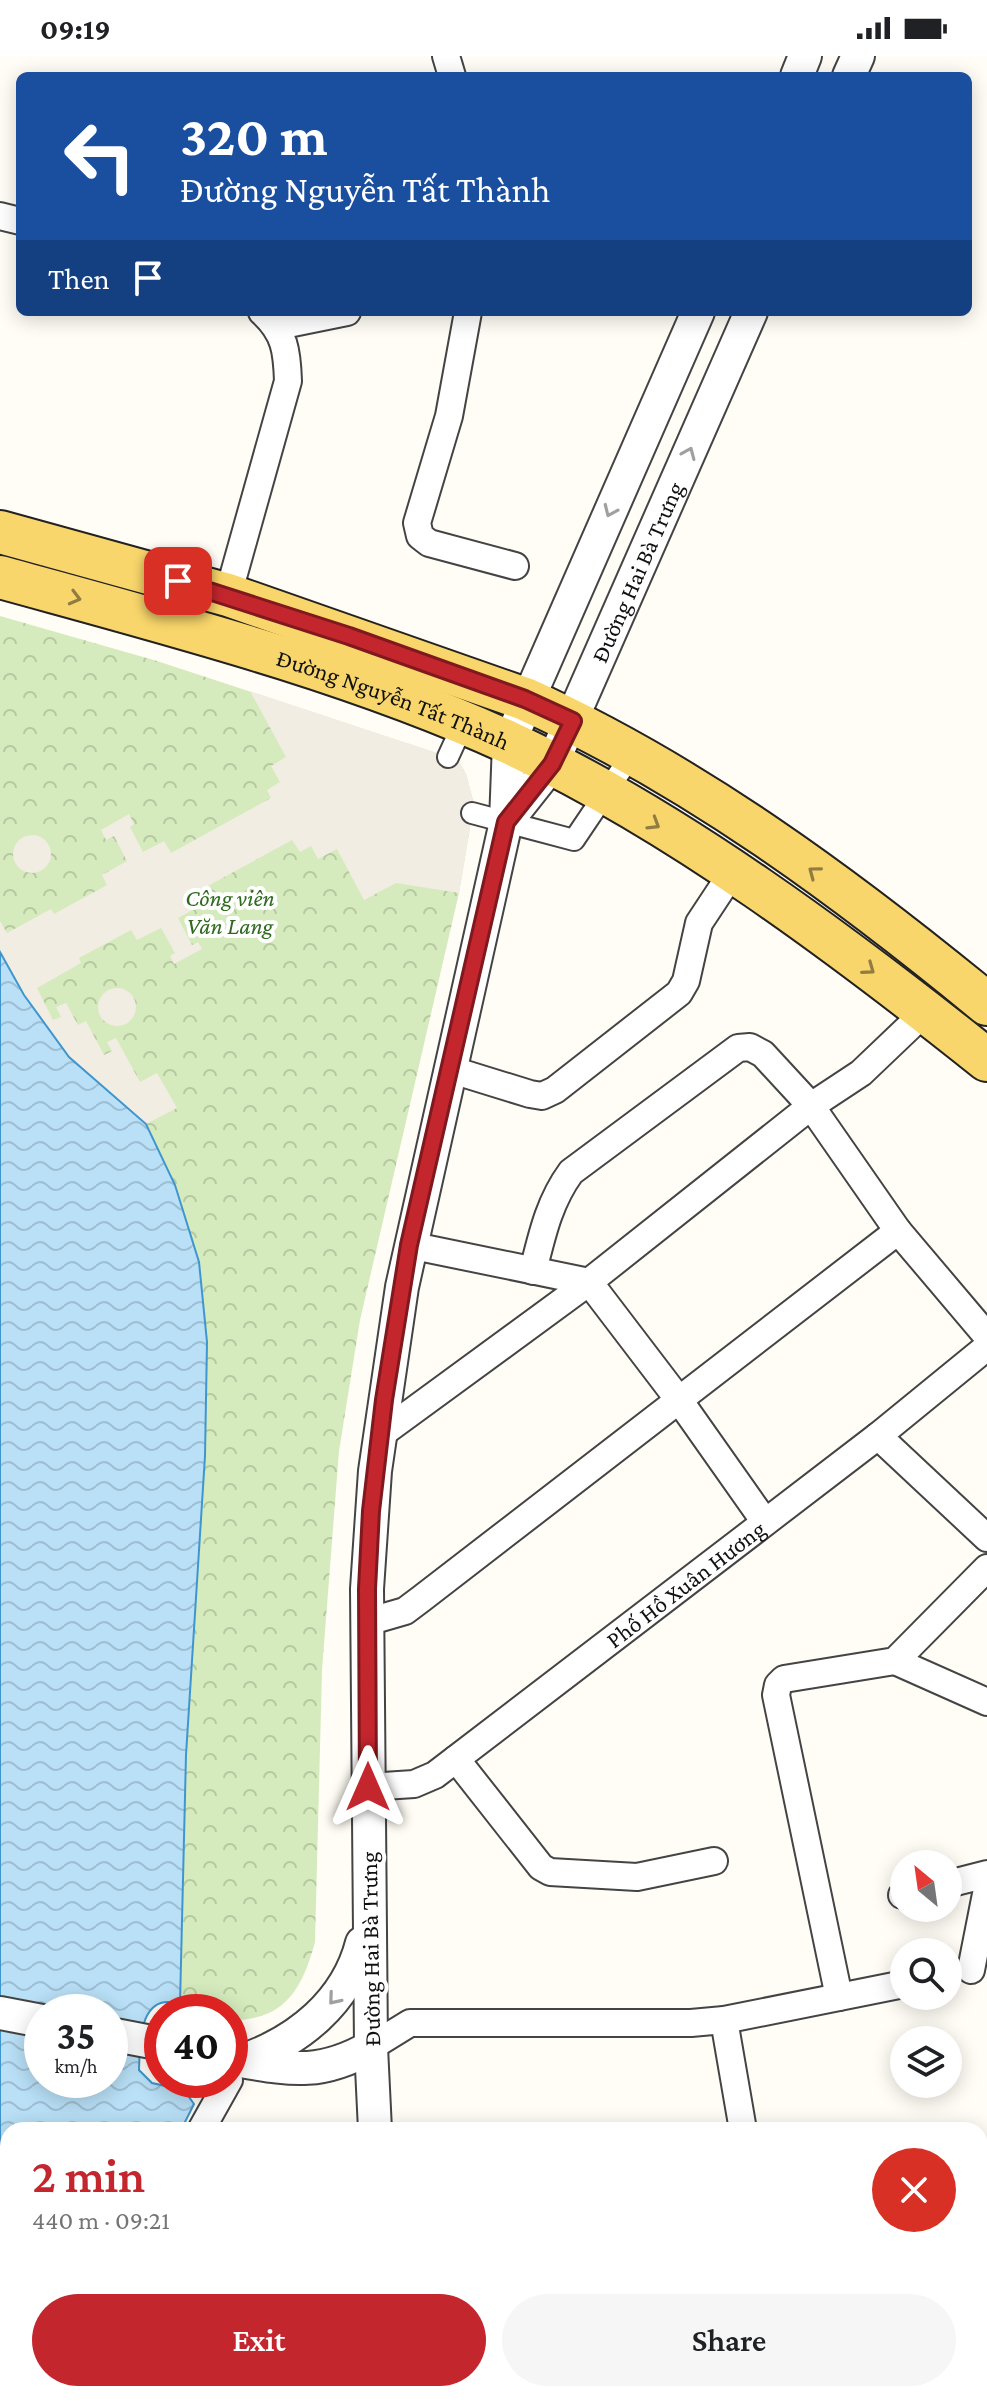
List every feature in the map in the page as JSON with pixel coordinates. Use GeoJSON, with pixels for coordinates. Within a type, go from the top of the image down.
{"type":"FeatureCollection","features":[{"type":"Feature","properties":{"kind":"main road","name":"Đường Nguyễn Tất Thành"},"geometry":{"type":"LineString","coordinates":[[0,532],[228,595],[525,699],[573,721],[698,793],[800,862],[987,1004]]}},
{"type":"Feature","properties":{"kind":"main road","name":"Đường Nguyễn Tất Thành"},"geometry":{"type":"LineString","coordinates":[[0,577],[218,637],[456,740],[509,743],[552,764],[732,873],[926,1011],[987,1060]]}},
{"type":"Feature","properties":{"kind":"street"},"geometry":{"type":"LineString","coordinates":[[228,595],[288,381],[287,349],[270,319],[303,316]]}},
{"type":"Feature","properties":{"kind":"street"},"geometry":{"type":"LineString","coordinates":[[467,316],[446,428],[417,523],[420,536],[429,543],[515,566]]}},
{"type":"Feature","properties":{"kind":"street","name":"Đường Hai Bà Trưng"},"geometry":{"type":"LineString","coordinates":[[375,2122],[368,1787],[369,1536],[380,1435],[409,1245],[506,822],[509,743],[525,699],[696,316]]}},
{"type":"Feature","properties":{"kind":"street","name":"Đường Hai Bà Trưng"},"geometry":{"type":"LineString","coordinates":[[506,822],[552,764],[573,721],[749,316]]}},
{"type":"Feature","properties":{"kind":"street"},"geometry":{"type":"LineString","coordinates":[[456,740],[481,683]]}},
{"type":"Feature","properties":{"kind":"street"},"geometry":{"type":"LineString","coordinates":[[472,813],[574,840],[632,754]]}},
{"type":"Feature","properties":{"kind":"street"},"geometry":{"type":"LineString","coordinates":[[449,1069],[530,1094],[542,1096],[555,1090],[679,993],[686,981],[699,923],[732,873]]}},
{"type":"Feature","properties":{"kind":"street"},"geometry":{"type":"LineString","coordinates":[[380,1435],[589,1282],[811,1106],[861,1073],[926,1011]]}},
{"type":"Feature","properties":{"kind":"street"},"geometry":{"type":"LineString","coordinates":[[533,1271],[556,1191],[571,1172],[738,1048],[750,1047],[763,1054],[811,1106],[898,1231],[987,1336]]}},
{"type":"Feature","properties":{"kind":"street"},"geometry":{"type":"LineString","coordinates":[[367,1622],[413,1605],[898,1231]]}},
{"type":"Feature","properties":{"kind":"street"},"geometry":{"type":"LineString","coordinates":[[409,1245],[589,1282],[679,1400],[765,1522]]}},
{"type":"Feature","properties":{"kind":"street","name":"Phố Hồ Xuân Hương"},"geometry":{"type":"LineString","coordinates":[[368,1787],[414,1784],[435,1775],[878,1436],[987,1347]]}},
{"type":"Feature","properties":{"kind":"street"},"geometry":{"type":"LineString","coordinates":[[878,1436],[987,1538]]}},
{"type":"Feature","properties":{"kind":"street"},"geometry":{"type":"LineString","coordinates":[[895,1661],[987,1568]]}},
{"type":"Feature","properties":{"kind":"street"},"geometry":{"type":"LineString","coordinates":[[839,1997],[776,1695],[778,1685],[784,1679],[895,1661],[987,1702]]}},
{"type":"Feature","properties":{"kind":"street"},"geometry":{"type":"LineString","coordinates":[[456,1759],[541,1867],[550,1872],[637,1877],[714,1861]]}},
{"type":"Feature","properties":{"kind":"street"},"geometry":{"type":"LineString","coordinates":[[962,1880],[987,1874]]}},
{"type":"Feature","properties":{"kind":"street"},"geometry":{"type":"LineString","coordinates":[[969,1970],[987,1889]]}},
{"type":"Feature","properties":{"kind":"street"},"geometry":{"type":"LineString","coordinates":[[248,2060],[296,2035],[345,1986],[358,1960],[370,1901]]}},
{"type":"Feature","properties":{"kind":"street"},"geometry":{"type":"LineString","coordinates":[[248,2069],[327,2067],[371,2047],[410,2023],[724,2020],[890,1987]]}},
{"type":"Feature","properties":{"kind":"street"},"geometry":{"type":"LineString","coordinates":[[0,2013],[24,2018]]}},
{"type":"Feature","properties":{"kind":"street"},"geometry":{"type":"LineString","coordinates":[[724,2020],[742,2122]]}},
{"type":"Feature","properties":{"kind":"street"},"geometry":{"type":"LineString","coordinates":[[205,2122],[217,2098]]}},
{"type":"Feature","properties":{"kind":"green space","name":"Công viên Văn Lang"},"geometry":{"type":"Polygon","coordinates":[[[0,616],[157,661],[458,760],[466,774],[474,804],[459,893],[360,1320],[339,1451],[322,1670],[315,1942],[304,1975],[288,1999],[264,2015],[249,2019],[248,1994],[180,1994],[186,1755],[205,1456],[207,1342],[199,1262],[175,1185],[146,1124],[69,1057],[42,1022],[0,952],[0,616]]]}},
{"type":"Feature","properties":{"kind":"shaded area"},"geometry":{"type":"Polygon","coordinates":[[[250,691],[458,760],[466,774],[474,804],[459,893],[396,883],[364,900],[337,849],[318,859],[311,846],[300,852],[292,840],[195,893],[201,905],[178,918],[192,945],[198,942],[202,949],[174,964],[170,956],[175,953],[161,928],[137,940],[131,930],[79,958],[81,963],[37,988],[53,1020],[61,1017],[56,1007],[66,1003],[78,1025],[86,1021],[104,1055],[112,1051],[107,1042],[116,1038],[140,1082],[157,1073],[177,1108],[146,1124],[69,1057],[42,1022],[0,952],[0,921],[7,933],[51,909],[54,914],[107,885],[102,875],[127,861],[114,836],[106,840],[101,830],[129,814],[134,824],[130,827],[143,852],[164,841],[171,853],[271,798],[267,790],[280,782],[271,766],[286,757],[250,691]]]}},
{"type":"Feature","properties":{"kind":"shaded area"},"geometry":{"type":"Polygon","coordinates":[[[32,835],[45,841],[51,854],[45,867],[32,873],[19,867],[13,854],[19,841],[32,835]]]}},
{"type":"Feature","properties":{"kind":"shaded area"},"geometry":{"type":"Polygon","coordinates":[[[117,988],[130,994],[136,1007],[130,1020],[117,1026],[104,1020],[98,1007],[104,994],[117,988]]]}},
{"type":"Feature","properties":{"kind":"water"},"geometry":{"type":"Polygon","coordinates":[[[0,952],[24,995],[69,1057],[146,1124],[175,1185],[199,1262],[207,1342],[205,1456],[186,1755],[180,1994],[144,1994],[139,2070],[144,2075],[144,2098],[190,2098],[194,2104],[185,2122],[0,2122],[0,952]]]}},
{"type":"Feature","properties":{"kind":"route"},"geometry":{"type":"LineString","coordinates":[[178,581],[349,636],[525,699],[573,721],[552,764],[506,822],[409,1245],[384,1400],[371,1511],[367,1589],[368,1787]]}}]}
